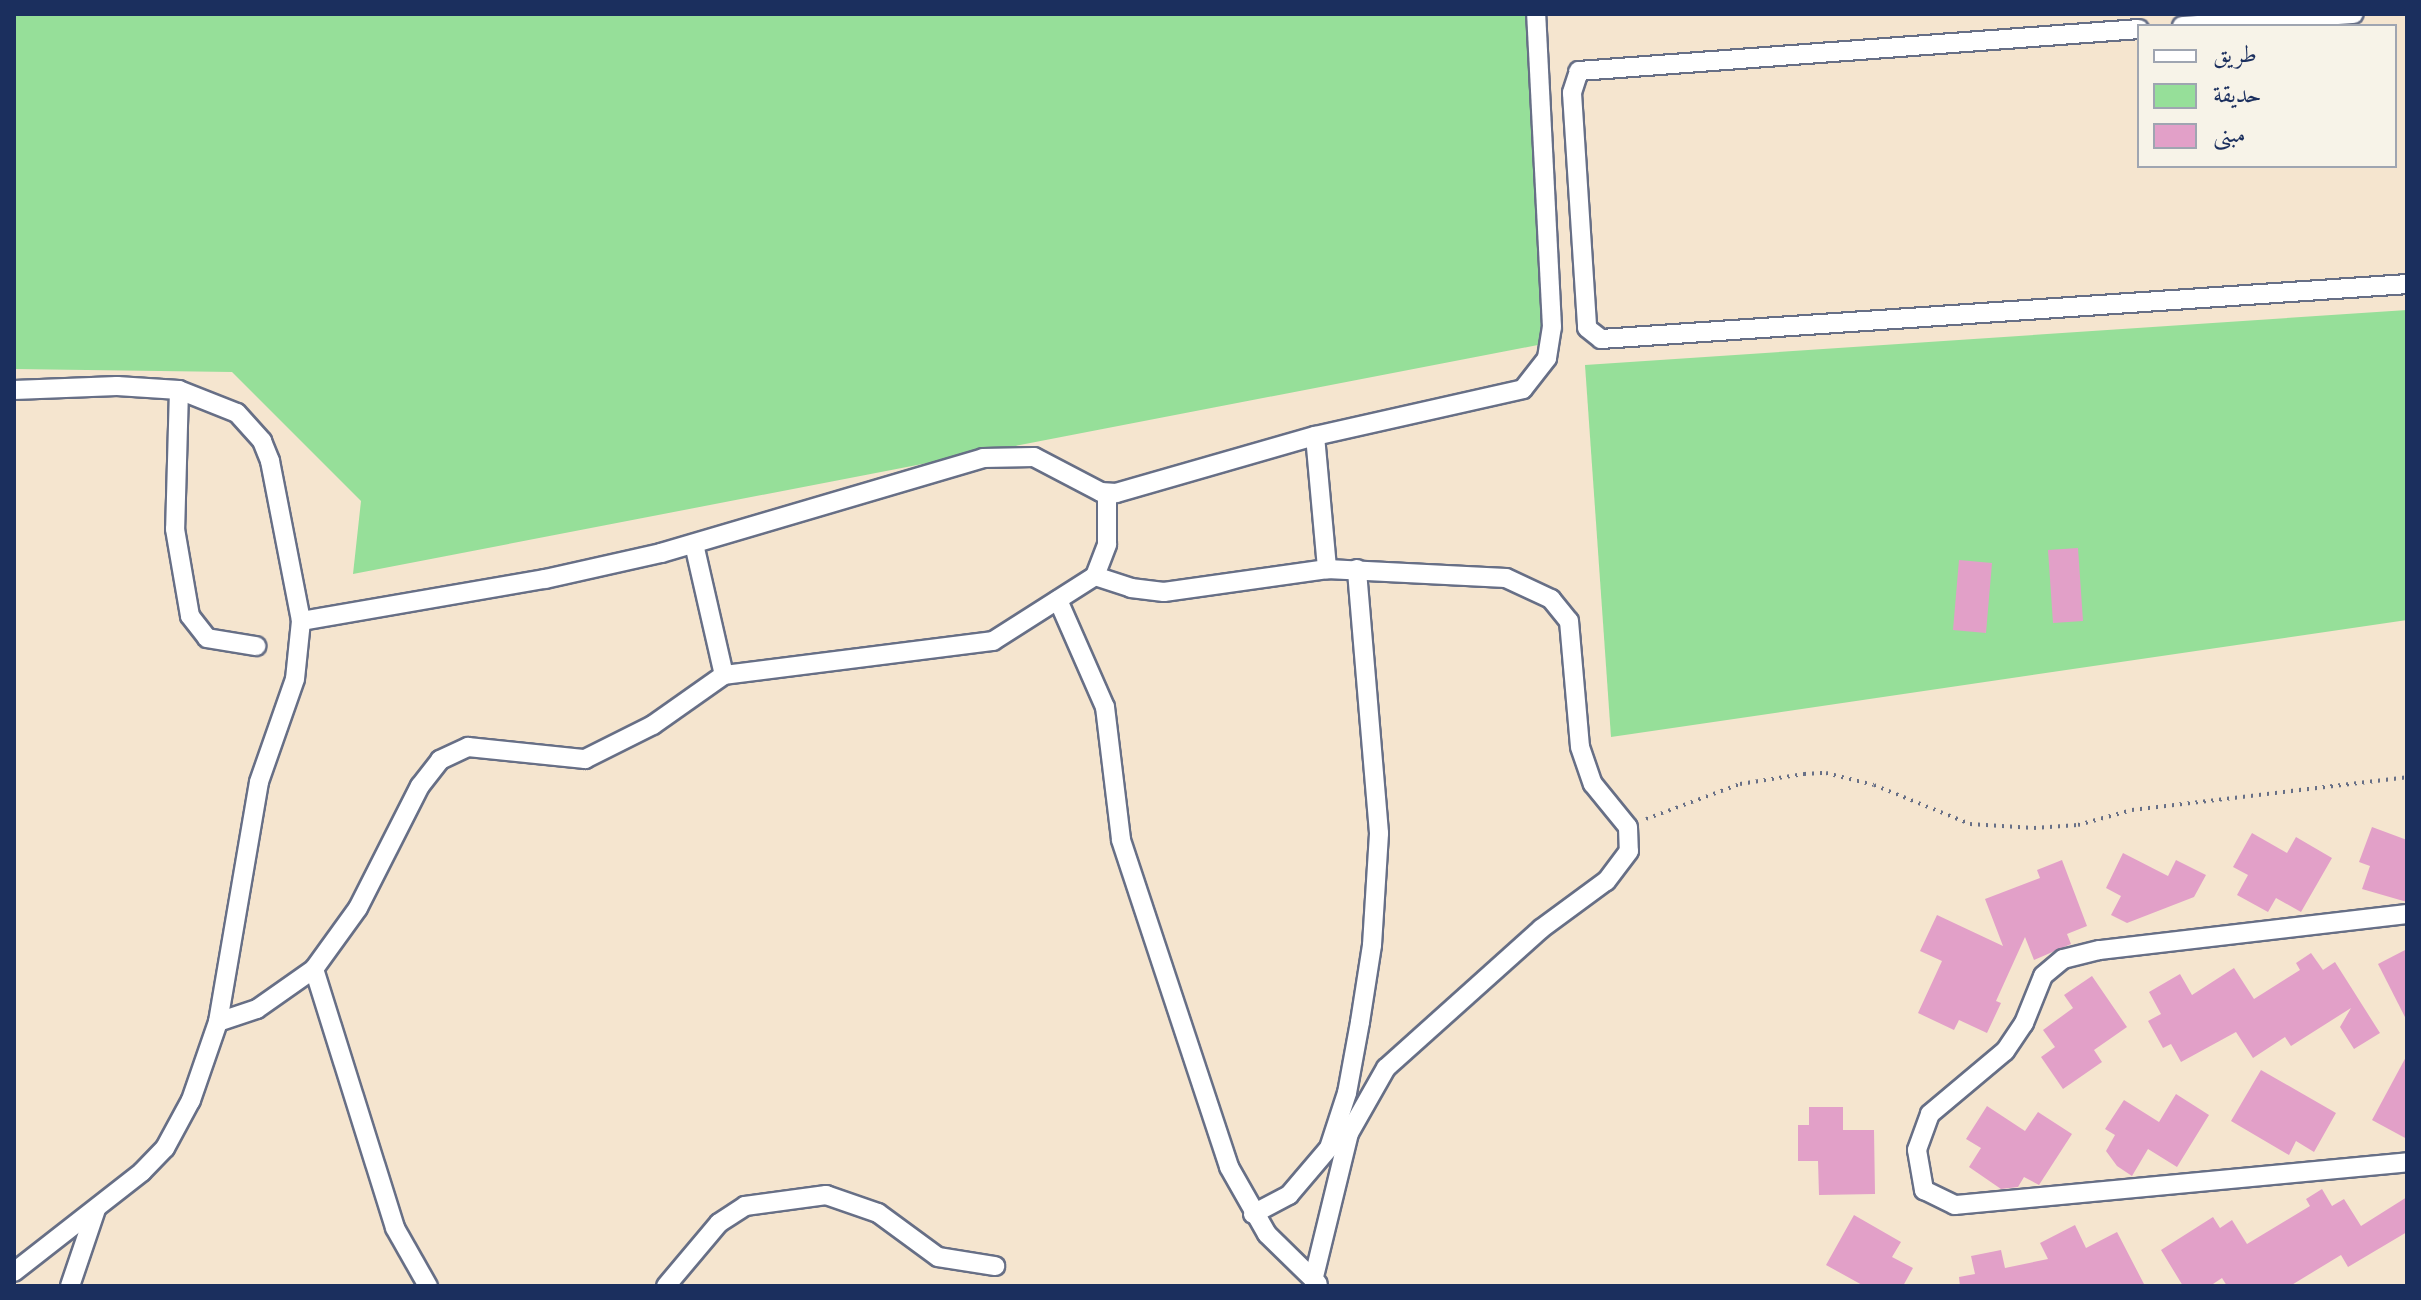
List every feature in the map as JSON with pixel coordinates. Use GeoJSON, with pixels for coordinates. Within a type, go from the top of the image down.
{"type":"FeatureCollection","features":[{"type":"Feature","properties":{"kind":"street"},"geometry":{"type":"LineString","coordinates":[[301,621],[545,579],[694,544],[803,507],[1003,455],[1053,464],[1107,494],[1315,436],[1500,397],[1523,389],[1547,358],[1552,327],[1536,14]]}},
{"type":"Feature","properties":{"kind":"street"},"geometry":{"type":"LineString","coordinates":[[2211,24],[2354,14]]}},
{"type":"Feature","properties":{"kind":"street"},"geometry":{"type":"LineString","coordinates":[[2137,29],[1579,71],[1572,93],[1587,328],[1601,339],[2407,284]]}},
{"type":"Feature","properties":{"kind":"street"},"geometry":{"type":"LineString","coordinates":[[14,390],[117,386],[179,390],[237,413],[262,441],[287,533],[301,621],[295,679],[259,782],[218,1022],[191,1100],[165,1148],[96,1209],[14,1272]]}},
{"type":"Feature","properties":{"kind":"street"},"geometry":{"type":"LineString","coordinates":[[179,390],[175,529],[190,616],[207,638],[256,646]]}},
{"type":"Feature","properties":{"kind":"street"},"geometry":{"type":"LineString","coordinates":[[1315,436],[1327,569]]}},
{"type":"Feature","properties":{"kind":"street"},"geometry":{"type":"LineString","coordinates":[[218,1022],[257,1009],[314,969],[358,908],[420,786],[440,760],[468,747],[585,759],[653,725],[724,675],[978,645],[1007,634],[1095,576],[1107,544],[1107,494]]}},
{"type":"Feature","properties":{"kind":"street"},"geometry":{"type":"LineString","coordinates":[[694,544],[724,675]]}},
{"type":"Feature","properties":{"kind":"street"},"geometry":{"type":"LineString","coordinates":[[1095,576],[1131,588],[1164,592],[1327,569],[1456,579],[1506,578],[1536,589],[1560,607],[1572,639],[1585,763],[1598,792],[1628,827],[1629,851],[1606,881],[1560,912],[1417,1037],[1368,1093],[1349,1133],[1317,1282]]}},
{"type":"Feature","properties":{"kind":"street"},"geometry":{"type":"LineString","coordinates":[[1253,1214],[1289,1195],[1329,1148],[1347,1093],[1360,1022],[1372,945],[1379,833],[1357,569]]}},
{"type":"Feature","properties":{"kind":"street"},"geometry":{"type":"LineString","coordinates":[[1058,600],[1105,707],[1121,840],[1229,1167],[1253,1214],[1317,1282]]}},
{"type":"Feature","properties":{"kind":"street"},"geometry":{"type":"LineString","coordinates":[[2407,914],[2112,949],[2063,959],[2043,976],[2024,1023],[2005,1051],[1930,1114],[1917,1150],[1924,1190],[1955,1205],[2407,1162]]}},
{"type":"Feature","properties":{"kind":"street"},"geometry":{"type":"LineString","coordinates":[[314,969],[395,1228],[428,1286]]}},
{"type":"Feature","properties":{"kind":"street"},"geometry":{"type":"LineString","coordinates":[[666,1286],[719,1223],[745,1206],[826,1195],[878,1213],[938,1257],[995,1266]]}},
{"type":"Feature","properties":{"kind":"street"},"geometry":{"type":"LineString","coordinates":[[70,1286],[96,1209]]}},
{"type":"Feature","properties":{"kind":"path"},"geometry":{"type":"LineString","coordinates":[[1628,827],[1740,784],[1804,774],[1826,773],[1874,785],[1970,824],[2034,828],[2078,825],[2132,810],[2407,777]]}},
{"type":"Feature","properties":{"kind":"green space"},"geometry":{"type":"Polygon","coordinates":[[[14,14],[1531,14],[1548,343],[353,574],[361,501],[232,372],[14,369],[14,14]]]}},
{"type":"Feature","properties":{"kind":"green space"},"geometry":{"type":"Polygon","coordinates":[[[2407,310],[2407,620],[1611,737],[1585,365],[2407,310]]]}},
{"type":"Feature","properties":{"kind":"building"},"geometry":{"type":"Polygon","coordinates":[[[2078,548],[2083,621],[2053,623],[2048,550],[2078,548]]]}},
{"type":"Feature","properties":{"kind":"building"},"geometry":{"type":"Polygon","coordinates":[[[1959,560],[1992,563],[1986,633],[1953,630],[1959,560]]]}},
{"type":"Feature","properties":{"kind":"building"},"geometry":{"type":"Polygon","coordinates":[[[2372,827],[2407,840],[2407,902],[2362,889],[2370,866],[2359,862],[2372,827]]]}},
{"type":"Feature","properties":{"kind":"building"},"geometry":{"type":"Polygon","coordinates":[[[2252,833],[2287,853],[2296,837],[2332,858],[2301,912],[2276,898],[2268,912],[2237,895],[2248,875],[2233,867],[2252,833]]]}},
{"type":"Feature","properties":{"kind":"building"},"geometry":{"type":"Polygon","coordinates":[[[2123,853],[2168,876],[2176,860],[2206,875],[2194,897],[2127,923],[2111,915],[2121,896],[2106,888],[2123,853]]]}},
{"type":"Feature","properties":{"kind":"building"},"geometry":{"type":"Polygon","coordinates":[[[2062,860],[2087,926],[2067,934],[2071,944],[2034,960],[2025,937],[1996,1001],[2001,1003],[1987,1033],[1959,1020],[1954,1030],[1918,1013],[1942,961],[1920,951],[1937,915],[2003,946],[1985,899],[2040,878],[2037,870],[2062,860]]]}},
{"type":"Feature","properties":{"kind":"building"},"geometry":{"type":"Polygon","coordinates":[[[2407,949],[2407,1021],[2378,964],[2407,949]]]}},
{"type":"Feature","properties":{"kind":"building"},"geometry":{"type":"Polygon","coordinates":[[[2311,953],[2323,970],[2335,962],[2380,1033],[2354,1049],[2340,1027],[2351,1008],[2291,1046],[2285,1037],[2253,1058],[2236,1032],[2181,1062],[2171,1044],[2163,1048],[2148,1021],[2161,1014],[2149,992],[2180,974],[2192,995],[2234,968],[2254,999],[2300,970],[2296,963],[2311,953]]]}},
{"type":"Feature","properties":{"kind":"building"},"geometry":{"type":"Polygon","coordinates":[[[2092,976],[2127,1027],[2094,1050],[2102,1062],[2063,1089],[2041,1057],[2055,1047],[2043,1030],[2073,1008],[2064,995],[2092,976]]]}},
{"type":"Feature","properties":{"kind":"building"},"geometry":{"type":"Polygon","coordinates":[[[2407,1055],[2407,1139],[2372,1120],[2407,1055]]]}},
{"type":"Feature","properties":{"kind":"building"},"geometry":{"type":"Polygon","coordinates":[[[2261,1070],[2336,1113],[2314,1152],[2296,1141],[2289,1155],[2231,1121],[2261,1070]]]}},
{"type":"Feature","properties":{"kind":"building"},"geometry":{"type":"Polygon","coordinates":[[[2176,1094],[2209,1115],[2177,1167],[2148,1149],[2132,1176],[2117,1166],[2106,1151],[2115,1135],[2105,1129],[2124,1100],[2159,1122],[2176,1094]]]}},
{"type":"Feature","properties":{"kind":"building"},"geometry":{"type":"Polygon","coordinates":[[[1987,1106],[2025,1131],[2038,1112],[2072,1134],[2039,1185],[2024,1177],[2018,1187],[2001,1189],[1969,1167],[1981,1148],[1966,1139],[1987,1106]]]}},
{"type":"Feature","properties":{"kind":"building"},"geometry":{"type":"Polygon","coordinates":[[[1809,1107],[1843,1107],[1843,1130],[1874,1130],[1875,1194],[1819,1195],[1818,1161],[1798,1161],[1798,1125],[1809,1125],[1809,1107]]]}},
{"type":"Feature","properties":{"kind":"building"},"geometry":{"type":"Polygon","coordinates":[[[2322,1189],[2332,1206],[2344,1199],[2361,1226],[2407,1197],[2407,1232],[2348,1267],[2341,1255],[2290,1286],[2227,1286],[2222,1278],[2210,1286],[2183,1286],[2161,1250],[2213,1217],[2220,1228],[2232,1220],[2247,1244],[2310,1206],[2306,1199],[2322,1189]]]}},
{"type":"Feature","properties":{"kind":"building"},"geometry":{"type":"Polygon","coordinates":[[[1854,1215],[1901,1242],[1892,1257],[1913,1268],[1903,1286],[1864,1286],[1826,1265],[1854,1215]]]}},
{"type":"Feature","properties":{"kind":"building"},"geometry":{"type":"Polygon","coordinates":[[[2075,1225],[2086,1248],[2117,1232],[2145,1286],[1960,1286],[1959,1277],[1975,1274],[1971,1256],[2001,1250],[2005,1268],[2048,1259],[2040,1243],[2075,1225]]]}}]}
